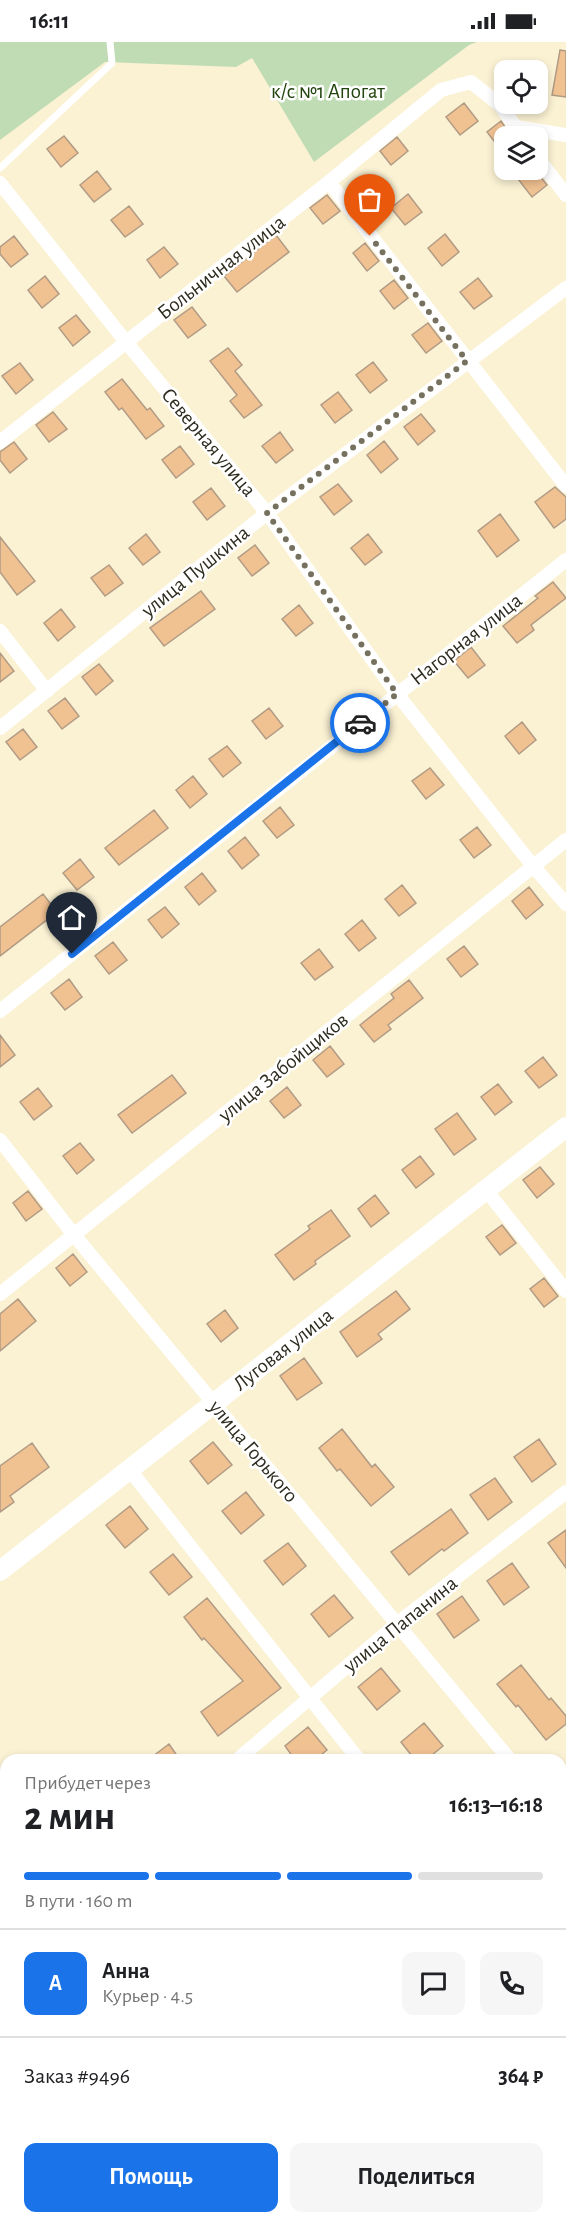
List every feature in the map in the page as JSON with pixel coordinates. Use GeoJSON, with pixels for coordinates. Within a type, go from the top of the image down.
{"type":"FeatureCollection","features":[{"type":"Feature","properties":{"kind":"main road","name":"Луговая улица"},"geometry":{"type":"LineString","coordinates":[[0,1571],[566,1127]]}},
{"type":"Feature","properties":{"kind":"street","name":"Больничная улица"},"geometry":{"type":"LineString","coordinates":[[0,442],[329,182],[441,90],[471,82],[500,105],[514,126]]}},
{"type":"Feature","properties":{"kind":"street"},"geometry":{"type":"LineString","coordinates":[[548,134],[566,135]]}},
{"type":"Feature","properties":{"kind":"street"},"geometry":{"type":"LineString","coordinates":[[548,171],[566,195]]}},
{"type":"Feature","properties":{"kind":"street"},"geometry":{"type":"LineString","coordinates":[[329,182],[566,486]]}},
{"type":"Feature","properties":{"kind":"street","name":"Северная улица"},"geometry":{"type":"LineString","coordinates":[[0,183],[126,342],[267,513],[397,694],[533,866],[566,904]]}},
{"type":"Feature","properties":{"kind":"street","name":"улица Пушкина"},"geometry":{"type":"LineString","coordinates":[[0,729],[267,513],[566,288]]}},
{"type":"Feature","properties":{"kind":"street","name":"Нагорная улица"},"geometry":{"type":"LineString","coordinates":[[0,1011],[566,560]]}},
{"type":"Feature","properties":{"kind":"street"},"geometry":{"type":"LineString","coordinates":[[0,630],[47,691]]}},
{"type":"Feature","properties":{"kind":"street","name":"улица Забойщиков"},"geometry":{"type":"LineString","coordinates":[[0,1294],[566,840]]}},
{"type":"Feature","properties":{"kind":"street","name":"улица Горького"},"geometry":{"type":"LineString","coordinates":[[0,1140],[74,1235],[213,1404],[505,1754]]}},
{"type":"Feature","properties":{"kind":"street"},"geometry":{"type":"LineString","coordinates":[[486,1190],[566,1291]]}},
{"type":"Feature","properties":{"kind":"street"},"geometry":{"type":"LineString","coordinates":[[129,1468],[354,1754]]}},
{"type":"Feature","properties":{"kind":"street","name":"улица Папанина"},"geometry":{"type":"LineString","coordinates":[[244,1754],[398,1623],[566,1492]]}},
{"type":"Feature","properties":{"kind":"lane"},"geometry":{"type":"LineString","coordinates":[[0,168],[112,63],[110,42]]}},
{"type":"Feature","properties":{"kind":"green space","name":"к/с №1 Апогат"},"geometry":{"type":"Polygon","coordinates":[[[0,42],[477,42],[469,45],[314,162],[252,58],[236,67],[105,62],[0,140],[0,42]]]}},
{"type":"Feature","properties":{"kind":"building"},"geometry":{"type":"Polygon","coordinates":[[[560,50],[566,51],[566,97],[552,95],[560,50]]]}},
{"type":"Feature","properties":{"kind":"building"},"geometry":{"type":"Polygon","coordinates":[[[464,103],[478,121],[460,135],[446,117],[464,103]]]}},
{"type":"Feature","properties":{"kind":"building"},"geometry":{"type":"Polygon","coordinates":[[[501,121],[504,126],[495,126],[501,121]]]}},
{"type":"Feature","properties":{"kind":"building"},"geometry":{"type":"Polygon","coordinates":[[[494,126],[494,141],[487,132],[494,126]]]}},
{"type":"Feature","properties":{"kind":"building"},"geometry":{"type":"Polygon","coordinates":[[[64,136],[78,153],[61,167],[47,149],[64,136]]]}},
{"type":"Feature","properties":{"kind":"building"},"geometry":{"type":"Polygon","coordinates":[[[397,137],[408,151],[391,165],[380,151],[397,137]]]}},
{"type":"Feature","properties":{"kind":"building"},"geometry":{"type":"Polygon","coordinates":[[[97,171],[111,189],[94,202],[80,185],[97,171]]]}},
{"type":"Feature","properties":{"kind":"building"},"geometry":{"type":"Polygon","coordinates":[[[519,180],[543,180],[547,185],[532,197],[519,180]]]}},
{"type":"Feature","properties":{"kind":"building"},"geometry":{"type":"Polygon","coordinates":[[[408,194],[422,212],[405,225],[391,208],[408,194]]]}},
{"type":"Feature","properties":{"kind":"building"},"geometry":{"type":"Polygon","coordinates":[[[327,195],[340,211],[323,224],[310,208],[327,195]]]}},
{"type":"Feature","properties":{"kind":"building"},"geometry":{"type":"Polygon","coordinates":[[[129,206],[143,224],[125,237],[111,220],[129,206]]]}},
{"type":"Feature","properties":{"kind":"building"},"geometry":{"type":"Polygon","coordinates":[[[445,234],[459,252],[442,266],[428,248],[445,234]]]}},
{"type":"Feature","properties":{"kind":"building"},"geometry":{"type":"Polygon","coordinates":[[[276,235],[289,252],[237,292],[224,276],[276,235]]]}},
{"type":"Feature","properties":{"kind":"building"},"geometry":{"type":"Polygon","coordinates":[[[14,236],[28,254],[11,267],[0,254],[0,247],[14,236]]]}},
{"type":"Feature","properties":{"kind":"building"},"geometry":{"type":"Polygon","coordinates":[[[365,243],[379,261],[367,271],[353,253],[365,243]]]}},
{"type":"Feature","properties":{"kind":"building"},"geometry":{"type":"Polygon","coordinates":[[[164,247],[178,264],[160,278],[147,260],[164,247]]]}},
{"type":"Feature","properties":{"kind":"building"},"geometry":{"type":"Polygon","coordinates":[[[45,276],[59,294],[42,308],[28,290],[45,276]]]}},
{"type":"Feature","properties":{"kind":"building"},"geometry":{"type":"Polygon","coordinates":[[[478,278],[492,296],[474,309],[460,292],[478,278]]]}},
{"type":"Feature","properties":{"kind":"building"},"geometry":{"type":"Polygon","coordinates":[[[394,280],[408,298],[394,309],[380,291],[394,280]]]}},
{"type":"Feature","properties":{"kind":"building"},"geometry":{"type":"Polygon","coordinates":[[[192,307],[206,325],[188,338],[174,320],[192,307]]]}},
{"type":"Feature","properties":{"kind":"building"},"geometry":{"type":"Polygon","coordinates":[[[76,315],[90,332],[73,346],[59,328],[76,315]]]}},
{"type":"Feature","properties":{"kind":"building"},"geometry":{"type":"Polygon","coordinates":[[[428,323],[442,341],[426,353],[412,335],[428,323]]]}},
{"type":"Feature","properties":{"kind":"building"},"geometry":{"type":"Polygon","coordinates":[[[228,348],[242,365],[235,371],[262,405],[244,418],[230,401],[237,395],[210,361],[228,348]]]}},
{"type":"Feature","properties":{"kind":"building"},"geometry":{"type":"Polygon","coordinates":[[[373,362],[387,380],[370,393],[356,375],[373,362]]]}},
{"type":"Feature","properties":{"kind":"building"},"geometry":{"type":"Polygon","coordinates":[[[20,363],[33,380],[16,394],[2,376],[20,363]]]}},
{"type":"Feature","properties":{"kind":"building"},"geometry":{"type":"Polygon","coordinates":[[[122,379],[147,410],[150,408],[164,426],[146,439],[122,408],[119,410],[105,392],[122,379]]]}},
{"type":"Feature","properties":{"kind":"building"},"geometry":{"type":"Polygon","coordinates":[[[338,392],[352,410],[335,423],[321,405],[338,392]]]}},
{"type":"Feature","properties":{"kind":"building"},"geometry":{"type":"Polygon","coordinates":[[[53,412],[67,429],[49,442],[36,425],[53,412]]]}},
{"type":"Feature","properties":{"kind":"building"},"geometry":{"type":"Polygon","coordinates":[[[421,414],[435,431],[418,445],[404,427],[421,414]]]}},
{"type":"Feature","properties":{"kind":"building"},"geometry":{"type":"Polygon","coordinates":[[[280,432],[293,450],[276,463],[262,446],[280,432]]]}},
{"type":"Feature","properties":{"kind":"building"},"geometry":{"type":"Polygon","coordinates":[[[384,441],[398,459],[381,473],[367,455],[384,441]]]}},
{"type":"Feature","properties":{"kind":"building"},"geometry":{"type":"Polygon","coordinates":[[[14,442],[27,459],[10,473],[0,460],[0,452],[14,442]]]}},
{"type":"Feature","properties":{"kind":"building"},"geometry":{"type":"Polygon","coordinates":[[[180,446],[194,464],[176,478],[162,460],[180,446]]]}},
{"type":"Feature","properties":{"kind":"building"},"geometry":{"type":"Polygon","coordinates":[[[338,484],[352,501],[334,515],[320,497],[338,484]]]}},
{"type":"Feature","properties":{"kind":"building"},"geometry":{"type":"Polygon","coordinates":[[[555,487],[566,497],[566,519],[554,528],[535,502],[555,487]]]}},
{"type":"Feature","properties":{"kind":"building"},"geometry":{"type":"Polygon","coordinates":[[[211,488],[225,506],[207,520],[193,502],[211,488]]]}},
{"type":"Feature","properties":{"kind":"building"},"geometry":{"type":"Polygon","coordinates":[[[500,514],[519,540],[497,557],[478,531],[500,514]]]}},
{"type":"Feature","properties":{"kind":"building"},"geometry":{"type":"Polygon","coordinates":[[[146,534],[160,552],[143,565],[129,548],[146,534]]]}},
{"type":"Feature","properties":{"kind":"building"},"geometry":{"type":"Polygon","coordinates":[[[368,534],[382,552],[365,565],[351,548],[368,534]]]}},
{"type":"Feature","properties":{"kind":"building"},"geometry":{"type":"Polygon","coordinates":[[[0,537],[35,581],[17,595],[0,572],[0,537]]]}},
{"type":"Feature","properties":{"kind":"building"},"geometry":{"type":"Polygon","coordinates":[[[255,545],[269,563],[252,576],[238,558],[255,545]]]}},
{"type":"Feature","properties":{"kind":"building"},"geometry":{"type":"Polygon","coordinates":[[[109,565],[123,583],[105,596],[91,578],[109,565]]]}},
{"type":"Feature","properties":{"kind":"building"},"geometry":{"type":"Polygon","coordinates":[[[553,582],[566,598],[531,625],[534,630],[517,643],[503,626],[538,598],[535,596],[553,582]]]}},
{"type":"Feature","properties":{"kind":"building"},"geometry":{"type":"Polygon","coordinates":[[[201,591],[215,609],[164,646],[150,628],[201,591]]]}},
{"type":"Feature","properties":{"kind":"building"},"geometry":{"type":"Polygon","coordinates":[[[299,605],[313,623],[296,636],[282,619],[299,605]]]}},
{"type":"Feature","properties":{"kind":"building"},"geometry":{"type":"Polygon","coordinates":[[[61,609],[75,627],[58,641],[44,623],[61,609]]]}},
{"type":"Feature","properties":{"kind":"building"},"geometry":{"type":"Polygon","coordinates":[[[471,647],[485,665],[468,678],[454,661],[471,647]]]}},
{"type":"Feature","properties":{"kind":"building"},"geometry":{"type":"Polygon","coordinates":[[[0,653],[14,671],[0,682],[0,653]]]}},
{"type":"Feature","properties":{"kind":"building"},"geometry":{"type":"Polygon","coordinates":[[[99,664],[113,681],[96,695],[82,677],[99,664]]]}},
{"type":"Feature","properties":{"kind":"building"},"geometry":{"type":"Polygon","coordinates":[[[65,698],[79,716],[62,729],[48,711],[65,698]]]}},
{"type":"Feature","properties":{"kind":"building"},"geometry":{"type":"Polygon","coordinates":[[[269,708],[283,726],[266,739],[252,721],[269,708]]]}},
{"type":"Feature","properties":{"kind":"building"},"geometry":{"type":"Polygon","coordinates":[[[522,722],[536,740],[519,754],[505,736],[522,722]]]}},
{"type":"Feature","properties":{"kind":"building"},"geometry":{"type":"Polygon","coordinates":[[[23,729],[37,747],[20,760],[6,742],[23,729]]]}},
{"type":"Feature","properties":{"kind":"building"},"geometry":{"type":"Polygon","coordinates":[[[227,746],[241,763],[223,777],[209,759],[227,746]]]}},
{"type":"Feature","properties":{"kind":"building"},"geometry":{"type":"Polygon","coordinates":[[[430,768],[444,785],[426,799],[412,781],[430,768]]]}},
{"type":"Feature","properties":{"kind":"building"},"geometry":{"type":"Polygon","coordinates":[[[193,776],[207,794],[190,808],[176,790],[193,776]]]}},
{"type":"Feature","properties":{"kind":"building"},"geometry":{"type":"Polygon","coordinates":[[[280,807],[294,825],[277,838],[263,821],[280,807]]]}},
{"type":"Feature","properties":{"kind":"building"},"geometry":{"type":"Polygon","coordinates":[[[154,810],[168,828],[119,865],[105,848],[154,810]]]}},
{"type":"Feature","properties":{"kind":"building"},"geometry":{"type":"Polygon","coordinates":[[[477,827],[491,845],[474,858],[460,840],[477,827]]]}},
{"type":"Feature","properties":{"kind":"building"},"geometry":{"type":"Polygon","coordinates":[[[245,837],[259,855],[242,869],[228,851],[245,837]]]}},
{"type":"Feature","properties":{"kind":"building"},"geometry":{"type":"Polygon","coordinates":[[[80,859],[94,877],[77,890],[63,873],[80,859]]]}},
{"type":"Feature","properties":{"kind":"building"},"geometry":{"type":"Polygon","coordinates":[[[202,873],[216,891],[199,905],[185,887],[202,873]]]}},
{"type":"Feature","properties":{"kind":"building"},"geometry":{"type":"Polygon","coordinates":[[[402,885],[416,903],[399,916],[385,899],[402,885]]]}},
{"type":"Feature","properties":{"kind":"building"},"geometry":{"type":"Polygon","coordinates":[[[529,887],[543,905],[526,919],[512,901],[529,887]]]}},
{"type":"Feature","properties":{"kind":"building"},"geometry":{"type":"Polygon","coordinates":[[[43,894],[57,912],[0,956],[0,927],[43,894]]]}},
{"type":"Feature","properties":{"kind":"building"},"geometry":{"type":"Polygon","coordinates":[[[165,907],[179,924],[162,938],[148,920],[165,907]]]}},
{"type":"Feature","properties":{"kind":"building"},"geometry":{"type":"Polygon","coordinates":[[[362,920],[376,938],[359,951],[345,934],[362,920]]]}},
{"type":"Feature","properties":{"kind":"building"},"geometry":{"type":"Polygon","coordinates":[[[113,942],[127,960],[109,974],[95,956],[113,942]]]}},
{"type":"Feature","properties":{"kind":"building"},"geometry":{"type":"Polygon","coordinates":[[[464,946],[478,964],[461,977],[447,959],[464,946]]]}},
{"type":"Feature","properties":{"kind":"building"},"geometry":{"type":"Polygon","coordinates":[[[319,949],[333,967],[315,980],[301,963],[319,949]]]}},
{"type":"Feature","properties":{"kind":"building"},"geometry":{"type":"Polygon","coordinates":[[[69,979],[82,997],[65,1010],[51,993],[69,979]]]}},
{"type":"Feature","properties":{"kind":"building"},"geometry":{"type":"Polygon","coordinates":[[[409,980],[423,998],[388,1025],[391,1029],[374,1042],[360,1025],[394,998],[391,994],[409,980]]]}},
{"type":"Feature","properties":{"kind":"building"},"geometry":{"type":"Polygon","coordinates":[[[0,1035],[15,1055],[0,1067],[0,1035]]]}},
{"type":"Feature","properties":{"kind":"building"},"geometry":{"type":"Polygon","coordinates":[[[330,1046],[344,1064],[327,1077],[313,1060],[330,1046]]]}},
{"type":"Feature","properties":{"kind":"building"},"geometry":{"type":"Polygon","coordinates":[[[543,1057],[557,1075],[539,1088],[525,1071],[543,1057]]]}},
{"type":"Feature","properties":{"kind":"building"},"geometry":{"type":"Polygon","coordinates":[[[172,1075],[186,1093],[132,1133],[118,1115],[172,1075]]]}},
{"type":"Feature","properties":{"kind":"building"},"geometry":{"type":"Polygon","coordinates":[[[498,1084],[512,1102],[495,1115],[481,1097],[498,1084]]]}},
{"type":"Feature","properties":{"kind":"building"},"geometry":{"type":"Polygon","coordinates":[[[287,1087],[301,1105],[284,1118],[270,1101],[287,1087]]]}},
{"type":"Feature","properties":{"kind":"building"},"geometry":{"type":"Polygon","coordinates":[[[38,1088],[52,1106],[34,1120],[20,1102],[38,1088]]]}},
{"type":"Feature","properties":{"kind":"building"},"geometry":{"type":"Polygon","coordinates":[[[457,1113],[476,1139],[454,1155],[435,1129],[457,1113]]]}},
{"type":"Feature","properties":{"kind":"building"},"geometry":{"type":"Polygon","coordinates":[[[80,1143],[94,1160],[77,1174],[63,1156],[80,1143]]]}},
{"type":"Feature","properties":{"kind":"building"},"geometry":{"type":"Polygon","coordinates":[[[420,1156],[434,1174],[416,1188],[402,1170],[420,1156]]]}},
{"type":"Feature","properties":{"kind":"building"},"geometry":{"type":"Polygon","coordinates":[[[540,1167],[554,1184],[537,1198],[523,1180],[540,1167]]]}},
{"type":"Feature","properties":{"kind":"building"},"geometry":{"type":"Polygon","coordinates":[[[28,1191],[42,1209],[26,1221],[13,1203],[28,1191]]]}},
{"type":"Feature","properties":{"kind":"building"},"geometry":{"type":"Polygon","coordinates":[[[375,1195],[389,1213],[371,1227],[358,1209],[375,1195]]]}},
{"type":"Feature","properties":{"kind":"building"},"geometry":{"type":"Polygon","coordinates":[[[331,1210],[350,1236],[315,1261],[316,1264],[294,1280],[275,1255],[310,1229],[308,1226],[331,1210]]]}},
{"type":"Feature","properties":{"kind":"building"},"geometry":{"type":"Polygon","coordinates":[[[502,1225],[516,1243],[500,1255],[486,1237],[502,1225]]]}},
{"type":"Feature","properties":{"kind":"building"},"geometry":{"type":"Polygon","coordinates":[[[73,1254],[87,1272],[70,1286],[56,1268],[73,1254]]]}},
{"type":"Feature","properties":{"kind":"building"},"geometry":{"type":"Polygon","coordinates":[[[544,1278],[558,1296],[544,1307],[530,1289],[544,1278]]]}},
{"type":"Feature","properties":{"kind":"building"},"geometry":{"type":"Polygon","coordinates":[[[396,1291],[410,1309],[378,1334],[382,1339],[357,1357],[340,1332],[396,1291]]]}},
{"type":"Feature","properties":{"kind":"building"},"geometry":{"type":"Polygon","coordinates":[[[18,1299],[36,1321],[0,1351],[0,1314],[18,1299]]]}},
{"type":"Feature","properties":{"kind":"building"},"geometry":{"type":"Polygon","coordinates":[[[225,1310],[238,1328],[221,1342],[207,1324],[225,1310]]]}},
{"type":"Feature","properties":{"kind":"building"},"geometry":{"type":"Polygon","coordinates":[[[304,1358],[322,1383],[297,1400],[280,1376],[304,1358]]]}},
{"type":"Feature","properties":{"kind":"building"},"geometry":{"type":"Polygon","coordinates":[[[342,1429],[372,1467],[375,1464],[394,1487],[371,1506],[340,1469],[337,1471],[319,1448],[342,1429]]]}},
{"type":"Feature","properties":{"kind":"building"},"geometry":{"type":"Polygon","coordinates":[[[539,1439],[556,1464],[532,1482],[514,1457],[539,1439]]]}},
{"type":"Feature","properties":{"kind":"building"},"geometry":{"type":"Polygon","coordinates":[[[213,1442],[232,1465],[208,1484],[190,1461],[213,1442]]]}},
{"type":"Feature","properties":{"kind":"building"},"geometry":{"type":"Polygon","coordinates":[[[32,1443],[49,1467],[10,1496],[14,1502],[0,1512],[0,1466],[32,1443]]]}},
{"type":"Feature","properties":{"kind":"building"},"geometry":{"type":"Polygon","coordinates":[[[495,1478],[512,1502],[488,1520],[470,1495],[495,1478]]]}},
{"type":"Feature","properties":{"kind":"building"},"geometry":{"type":"Polygon","coordinates":[[[246,1492],[264,1515],[241,1534],[222,1511],[246,1492]]]}},
{"type":"Feature","properties":{"kind":"building"},"geometry":{"type":"Polygon","coordinates":[[[130,1506],[148,1529],[125,1548],[106,1525],[130,1506]]]}},
{"type":"Feature","properties":{"kind":"building"},"geometry":{"type":"Polygon","coordinates":[[[451,1509],[468,1533],[444,1551],[442,1549],[409,1575],[391,1552],[451,1509]]]}},
{"type":"Feature","properties":{"kind":"building"},"geometry":{"type":"Polygon","coordinates":[[[566,1530],[566,1568],[548,1543],[566,1530]]]}},
{"type":"Feature","properties":{"kind":"building"},"geometry":{"type":"Polygon","coordinates":[[[288,1543],[306,1566],[283,1585],[264,1561],[288,1543]]]}},
{"type":"Feature","properties":{"kind":"building"},"geometry":{"type":"Polygon","coordinates":[[[173,1554],[192,1577],[169,1595],[150,1572],[173,1554]]]}},
{"type":"Feature","properties":{"kind":"building"},"geometry":{"type":"Polygon","coordinates":[[[512,1563],[529,1587],[504,1605],[487,1581],[512,1563]]]}},
{"type":"Feature","properties":{"kind":"building"},"geometry":{"type":"Polygon","coordinates":[[[334,1595],[353,1618],[329,1637],[311,1614],[334,1595]]]}},
{"type":"Feature","properties":{"kind":"building"},"geometry":{"type":"Polygon","coordinates":[[[462,1596],[479,1620],[454,1638],[437,1614],[462,1596]]]}},
{"type":"Feature","properties":{"kind":"building"},"geometry":{"type":"Polygon","coordinates":[[[207,1598],[281,1688],[218,1736],[201,1712],[243,1681],[204,1638],[202,1640],[184,1617],[207,1598]]]}},
{"type":"Feature","properties":{"kind":"building"},"geometry":{"type":"Polygon","coordinates":[[[521,1665],[549,1700],[551,1698],[566,1716],[566,1724],[546,1740],[518,1705],[516,1707],[497,1684],[521,1665]]]}},
{"type":"Feature","properties":{"kind":"building"},"geometry":{"type":"Polygon","coordinates":[[[381,1668],[400,1691],[377,1710],[358,1687],[381,1668]]]}},
{"type":"Feature","properties":{"kind":"building"},"geometry":{"type":"Polygon","coordinates":[[[424,1723],[443,1746],[433,1754],[410,1754],[401,1742],[424,1723]]]}},
{"type":"Feature","properties":{"kind":"building"},"geometry":{"type":"Polygon","coordinates":[[[308,1727],[327,1750],[322,1754],[291,1754],[285,1746],[308,1727]]]}},
{"type":"Feature","properties":{"kind":"building"},"geometry":{"type":"Polygon","coordinates":[[[169,1744],[176,1754],[156,1754],[169,1744]]]}},
{"type":"Feature","properties":{"kind":"way so far"},"geometry":{"type":"LineString","coordinates":[[360,723],[397,694],[267,513],[467,361],[370,236]]}},
{"type":"Feature","properties":{"kind":"route"},"geometry":{"type":"LineString","coordinates":[[72,954],[360,723]]}}]}
